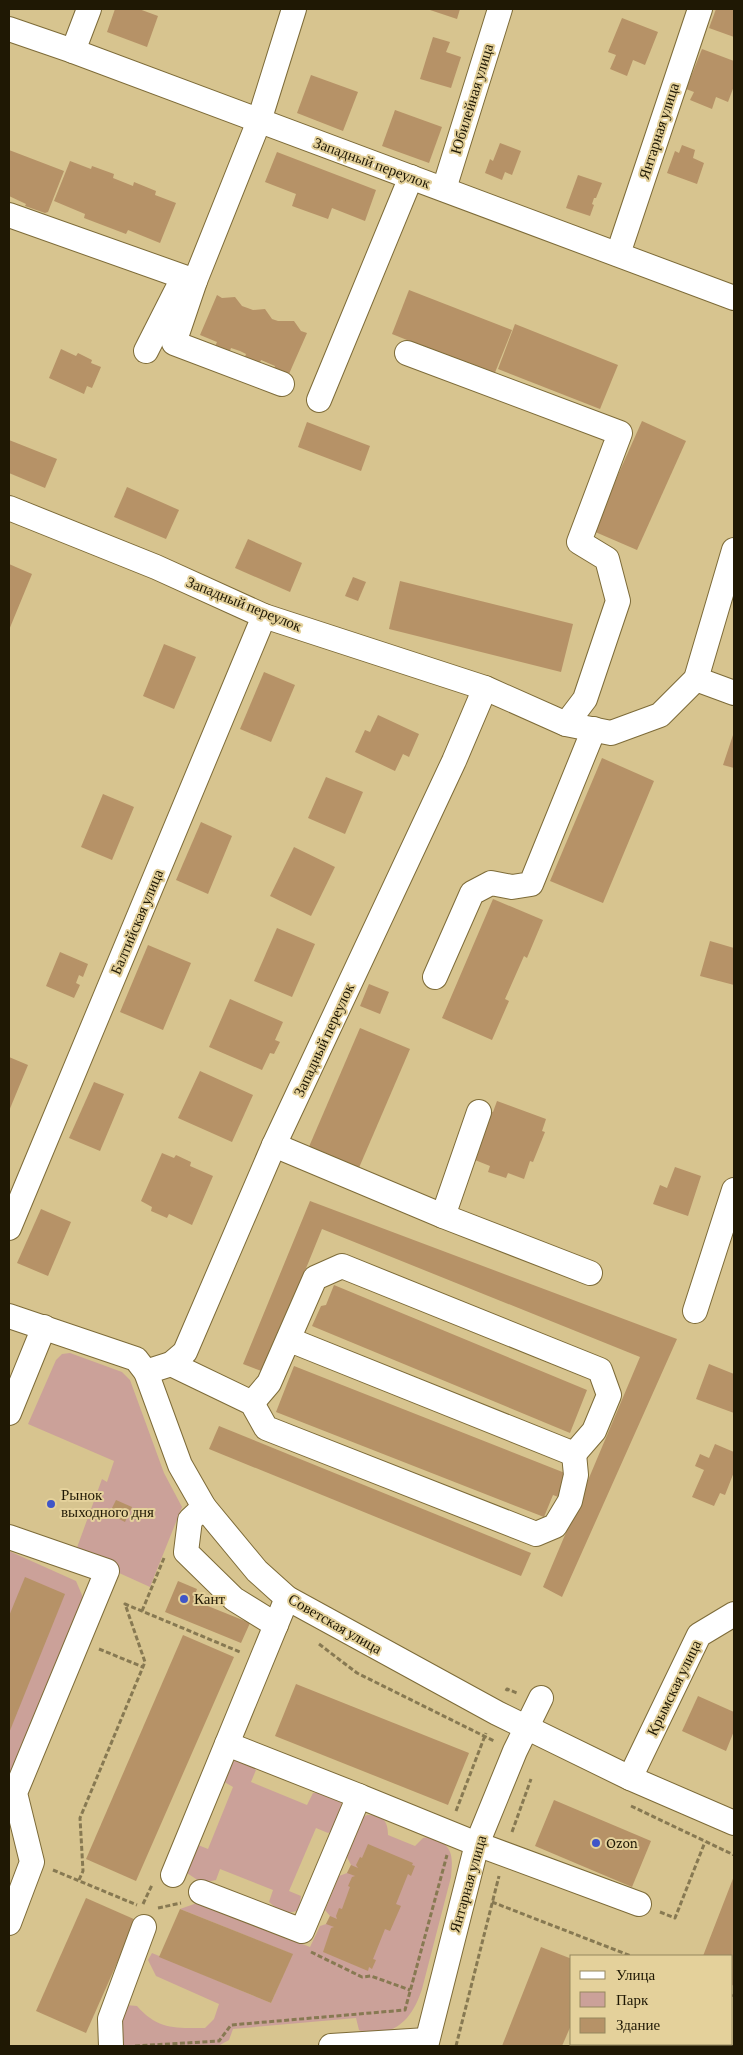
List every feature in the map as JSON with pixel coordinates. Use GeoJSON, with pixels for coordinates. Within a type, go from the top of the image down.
{"type":"FeatureCollection","features":[{"type":"Feature","properties":{"kind":"street"},"geometry":{"type":"LineString","coordinates":[[73,51],[88,9]]}},
{"type":"Feature","properties":{"kind":"street"},"geometry":{"type":"LineString","coordinates":[[146,351],[189,280],[259,121],[294,9]]}},
{"type":"Feature","properties":{"kind":"street","name":"Юбилейная улица"},"geometry":{"type":"LineString","coordinates":[[444,189],[500,9]]}},
{"type":"Feature","properties":{"kind":"street","name":"Янтарная улица"},"geometry":{"type":"LineString","coordinates":[[618,254],[700,9]]}},
{"type":"Feature","properties":{"kind":"street","name":"Западный переулок"},"geometry":{"type":"LineString","coordinates":[[9,29],[73,51],[734,298]]}},
{"type":"Feature","properties":{"kind":"street"},"geometry":{"type":"LineString","coordinates":[[320,400],[411,177]]}},
{"type":"Feature","properties":{"kind":"street"},"geometry":{"type":"LineString","coordinates":[[9,215],[189,280]]}},
{"type":"Feature","properties":{"kind":"street"},"geometry":{"type":"LineString","coordinates":[[189,280],[174,343],[282,384]]}},
{"type":"Feature","properties":{"kind":"street"},"geometry":{"type":"LineString","coordinates":[[407,353],[620,433],[579,542],[607,559],[618,601],[585,699],[566,724]]}},
{"type":"Feature","properties":{"kind":"street","name":"Западный переулок"},"geometry":{"type":"LineString","coordinates":[[9,508],[156,567],[264,616],[485,688],[566,724],[611,732],[660,715],[696,679],[734,550]]}},
{"type":"Feature","properties":{"kind":"street","name":"Балтийская улица"},"geometry":{"type":"LineString","coordinates":[[9,1228],[264,616]]}},
{"type":"Feature","properties":{"kind":"street"},"geometry":{"type":"LineString","coordinates":[[696,679],[734,693]]}},
{"type":"Feature","properties":{"kind":"street","name":"Западный переулок"},"geometry":{"type":"LineString","coordinates":[[146,1372],[171,1364],[185,1352],[274,1145],[454,761],[485,688]]}},
{"type":"Feature","properties":{"kind":"street"},"geometry":{"type":"LineString","coordinates":[[435,977],[472,893],[491,883],[512,887],[531,884],[594,729]]}},
{"type":"Feature","properties":{"kind":"street"},"geometry":{"type":"LineString","coordinates":[[443,1216],[479,1112]]}},
{"type":"Feature","properties":{"kind":"street"},"geometry":{"type":"LineString","coordinates":[[274,1145],[443,1216],[590,1273]]}},
{"type":"Feature","properties":{"kind":"street"},"geometry":{"type":"LineString","coordinates":[[695,1311],[734,1190]]}},
{"type":"Feature","properties":{"kind":"street"},"geometry":{"type":"LineString","coordinates":[[171,1364],[252,1403],[266,1428],[536,1534],[555,1526],[570,1501],[576,1475],[574,1454],[594,1431],[609,1395],[600,1370],[342,1266],[316,1278],[290,1340],[269,1383],[252,1403]]}},
{"type":"Feature","properties":{"kind":"street","name":"Советская улица"},"geometry":{"type":"LineString","coordinates":[[9,1316],[136,1358],[146,1372],[180,1466],[204,1507],[256,1571],[287,1598],[497,1713],[630,1778],[734,1823]]}},
{"type":"Feature","properties":{"kind":"street"},"geometry":{"type":"LineString","coordinates":[[9,1414],[44,1327]]}},
{"type":"Feature","properties":{"kind":"street"},"geometry":{"type":"LineString","coordinates":[[290,1340],[574,1454]]}},
{"type":"Feature","properties":{"kind":"street"},"geometry":{"type":"LineString","coordinates":[[204,1507],[190,1520],[186,1552],[234,1599],[276,1626]]}},
{"type":"Feature","properties":{"kind":"street"},"geometry":{"type":"LineString","coordinates":[[9,1537],[107,1571],[15,1792],[32,1862],[9,1923]]}},
{"type":"Feature","properties":{"kind":"street"},"geometry":{"type":"LineString","coordinates":[[173,1875],[287,1598]]}},
{"type":"Feature","properties":{"kind":"street","name":"Крымская улица"},"geometry":{"type":"LineString","coordinates":[[630,1778],[699,1635],[734,1614]]}},
{"type":"Feature","properties":{"kind":"street","name":"Янтарная улица"},"geometry":{"type":"LineString","coordinates":[[427,2043],[477,1844],[540,1700]]}},
{"type":"Feature","properties":{"kind":"street"},"geometry":{"type":"LineString","coordinates":[[227,1744],[477,1844],[639,1904]]}},
{"type":"Feature","properties":{"kind":"street"},"geometry":{"type":"LineString","coordinates":[[195,1897],[302,1931],[359,1796]]}},
{"type":"Feature","properties":{"kind":"street"},"geometry":{"type":"LineString","coordinates":[[111,2046],[110,2020],[149,1915]]}},
{"type":"Feature","properties":{"kind":"street"},"geometry":{"type":"LineString","coordinates":[[330,2046],[427,2043]]}},
{"type":"Feature","properties":{"kind":"path"},"geometry":{"type":"LineString","coordinates":[[79,1880],[83,1871],[80,1818],[145,1662],[124,1604],[247,1655]]}},
{"type":"Feature","properties":{"kind":"path"},"geometry":{"type":"LineString","coordinates":[[78,1641],[143,1667]]}},
{"type":"Feature","properties":{"kind":"path"},"geometry":{"type":"LineString","coordinates":[[125,2046],[219,2041],[231,2026],[405,2010],[452,1834],[452,1824],[484,1736],[497,1713],[507,1689],[540,1700]]}},
{"type":"Feature","properties":{"kind":"path"},"geometry":{"type":"LineString","coordinates":[[456,2046],[504,1854],[534,1771]]}},
{"type":"Feature","properties":{"kind":"path"},"geometry":{"type":"LineString","coordinates":[[639,1904],[674,1918],[705,1842]]}},
{"type":"Feature","properties":{"kind":"path"},"geometry":{"type":"LineString","coordinates":[[32,1862],[79,1880],[149,1915],[195,1897]]}},
{"type":"Feature","properties":{"kind":"path"},"geometry":{"type":"LineString","coordinates":[[492,1902],[629,1955]]}},
{"type":"Feature","properties":{"kind":"path"},"geometry":{"type":"LineString","coordinates":[[302,1931],[311,1952],[362,1976],[371,1976],[410,1990]]}},
{"type":"Feature","properties":{"kind":"green space"},"geometry":{"type":"Polygon","coordinates":[[[70,1353],[122,1372],[130,1380],[164,1473],[182,1507],[150,1587],[75,1553],[102,1479],[107,1482],[114,1461],[28,1424],[56,1360],[62,1354],[70,1353]]]}},
{"type":"Feature","properties":{"kind":"green space"},"geometry":{"type":"Polygon","coordinates":[[[9,1551],[76,1581],[82,1595],[82,1610],[9,1784],[9,1551]]]}},
{"type":"Feature","properties":{"kind":"green space"},"geometry":{"type":"Polygon","coordinates":[[[238,1760],[247,1762],[256,1770],[251,1782],[307,1805],[313,1793],[323,1793],[340,1800],[342,1806],[334,1830],[328,1833],[316,1828],[289,1891],[301,1896],[299,1910],[294,1912],[279,1910],[269,1902],[273,1890],[220,1869],[216,1880],[202,1883],[187,1873],[183,1863],[193,1843],[208,1849],[233,1787],[221,1780],[229,1762],[238,1760]]]}},
{"type":"Feature","properties":{"kind":"green space"},"geometry":{"type":"Polygon","coordinates":[[[367,1815],[383,1819],[387,1826],[388,1835],[415,1846],[423,1838],[433,1836],[448,1848],[452,1863],[451,1877],[422,1989],[412,2012],[401,2024],[387,2031],[368,2033],[359,2030],[356,2018],[233,2029],[229,2040],[220,2045],[122,2046],[116,2019],[126,2005],[137,2006],[152,2020],[160,2024],[185,2028],[205,2028],[214,2019],[219,2004],[156,1976],[148,1960],[152,1953],[271,2003],[292,1954],[180,1909],[197,1903],[310,1947],[320,1926],[326,1924],[330,1916],[325,1910],[339,1876],[347,1873],[351,1865],[346,1855],[363,1817],[367,1815]]]}},
{"type":"Feature","properties":{"kind":"building"},"geometry":{"type":"Polygon","coordinates":[[[115,9],[139,9],[158,16],[147,47],[107,32],[115,9]]]}},
{"type":"Feature","properties":{"kind":"building"},"geometry":{"type":"Polygon","coordinates":[[[427,9],[460,9],[457,19],[427,9]]]}},
{"type":"Feature","properties":{"kind":"building"},"geometry":{"type":"Polygon","coordinates":[[[716,9],[734,9],[734,37],[709,28],[716,9]]]}},
{"type":"Feature","properties":{"kind":"building"},"geometry":{"type":"Polygon","coordinates":[[[622,18],[658,32],[645,65],[633,60],[627,76],[610,69],[616,55],[608,52],[622,18]]]}},
{"type":"Feature","properties":{"kind":"building"},"geometry":{"type":"Polygon","coordinates":[[[433,37],[450,42],[446,52],[461,57],[451,88],[420,79],[433,37]]]}},
{"type":"Feature","properties":{"kind":"building"},"geometry":{"type":"Polygon","coordinates":[[[702,49],[734,61],[734,86],[728,102],[716,97],[712,109],[690,100],[694,92],[686,89],[702,49]]]}},
{"type":"Feature","properties":{"kind":"building"},"geometry":{"type":"Polygon","coordinates":[[[311,75],[358,92],[343,131],[297,113],[311,75]]]}},
{"type":"Feature","properties":{"kind":"building"},"geometry":{"type":"Polygon","coordinates":[[[395,110],[442,127],[429,163],[382,146],[395,110]]]}},
{"type":"Feature","properties":{"kind":"building"},"geometry":{"type":"Polygon","coordinates":[[[500,143],[521,151],[512,175],[505,172],[502,180],[485,173],[490,159],[493,161],[500,143]]]}},
{"type":"Feature","properties":{"kind":"building"},"geometry":{"type":"Polygon","coordinates":[[[682,145],[695,150],[693,158],[704,163],[697,184],[667,173],[675,151],[679,153],[682,145]]]}},
{"type":"Feature","properties":{"kind":"building"},"geometry":{"type":"Polygon","coordinates":[[[9,150],[64,171],[48,212],[45,213],[25,206],[26,204],[9,196],[9,150]]]}},
{"type":"Feature","properties":{"kind":"building"},"geometry":{"type":"Polygon","coordinates":[[[277,152],[376,190],[365,221],[332,208],[328,219],[292,206],[296,194],[265,182],[277,152]]]}},
{"type":"Feature","properties":{"kind":"building"},"geometry":{"type":"Polygon","coordinates":[[[70,161],[91,169],[92,166],[114,174],[113,178],[133,186],[134,182],[156,191],[155,195],[176,203],[160,243],[128,230],[126,234],[84,218],[85,214],[54,201],[70,161]]]}},
{"type":"Feature","properties":{"kind":"building"},"geometry":{"type":"Polygon","coordinates":[[[578,175],[602,183],[596,198],[594,198],[592,204],[594,205],[590,216],[566,208],[578,175]]]}},
{"type":"Feature","properties":{"kind":"building"},"geometry":{"type":"Polygon","coordinates":[[[409,290],[512,330],[494,375],[392,334],[409,290]]]}},
{"type":"Feature","properties":{"kind":"building"},"geometry":{"type":"Polygon","coordinates":[[[217,295],[222,298],[235,297],[242,306],[253,310],[265,309],[272,319],[294,321],[301,331],[307,333],[285,383],[271,377],[275,366],[261,360],[256,371],[242,365],[246,354],[240,351],[231,348],[227,359],[212,353],[217,342],[200,335],[217,295]]]}},
{"type":"Feature","properties":{"kind":"building"},"geometry":{"type":"Polygon","coordinates":[[[515,324],[618,365],[600,409],[498,369],[515,324]]]}},
{"type":"Feature","properties":{"kind":"building"},"geometry":{"type":"Polygon","coordinates":[[[61,349],[76,356],[78,353],[92,360],[91,363],[101,367],[92,388],[87,386],[84,394],[49,378],[61,349]]]}},
{"type":"Feature","properties":{"kind":"building"},"geometry":{"type":"Polygon","coordinates":[[[642,421],[686,441],[637,550],[593,531],[642,421]]]}},
{"type":"Feature","properties":{"kind":"building"},"geometry":{"type":"Polygon","coordinates":[[[307,422],[370,446],[361,471],[298,447],[307,422]]]}},
{"type":"Feature","properties":{"kind":"building"},"geometry":{"type":"Polygon","coordinates":[[[9,440],[57,459],[45,488],[9,473],[9,440]]]}},
{"type":"Feature","properties":{"kind":"building"},"geometry":{"type":"Polygon","coordinates":[[[127,487],[179,510],[166,539],[114,517],[127,487]]]}},
{"type":"Feature","properties":{"kind":"building"},"geometry":{"type":"Polygon","coordinates":[[[248,539],[302,563],[290,592],[235,568],[248,539]]]}},
{"type":"Feature","properties":{"kind":"building"},"geometry":{"type":"Polygon","coordinates":[[[9,564],[32,574],[9,630],[9,564]]]}},
{"type":"Feature","properties":{"kind":"building"},"geometry":{"type":"Polygon","coordinates":[[[353,577],[366,582],[358,601],[345,596],[353,577]]]}},
{"type":"Feature","properties":{"kind":"building"},"geometry":{"type":"Polygon","coordinates":[[[400,581],[573,624],[561,672],[389,629],[400,581]]]}},
{"type":"Feature","properties":{"kind":"building"},"geometry":{"type":"Polygon","coordinates":[[[164,644],[196,657],[174,709],[143,696],[164,644]]]}},
{"type":"Feature","properties":{"kind":"building"},"geometry":{"type":"Polygon","coordinates":[[[264,672],[295,685],[271,742],[240,729],[264,672]]]}},
{"type":"Feature","properties":{"kind":"building"},"geometry":{"type":"Polygon","coordinates":[[[378,715],[419,734],[409,757],[403,754],[395,771],[355,752],[365,730],[370,732],[378,715]]]}},
{"type":"Feature","properties":{"kind":"building"},"geometry":{"type":"Polygon","coordinates":[[[734,732],[734,768],[723,765],[734,732]]]}},
{"type":"Feature","properties":{"kind":"building"},"geometry":{"type":"Polygon","coordinates":[[[602,758],[654,781],[603,903],[550,881],[602,758]]]}},
{"type":"Feature","properties":{"kind":"building"},"geometry":{"type":"Polygon","coordinates":[[[326,777],[363,792],[345,834],[308,818],[326,777]]]}},
{"type":"Feature","properties":{"kind":"building"},"geometry":{"type":"Polygon","coordinates":[[[103,794],[134,807],[112,860],[81,847],[103,794]]]}},
{"type":"Feature","properties":{"kind":"building"},"geometry":{"type":"Polygon","coordinates":[[[201,822],[232,836],[208,894],[176,880],[201,822]]]}},
{"type":"Feature","properties":{"kind":"building"},"geometry":{"type":"Polygon","coordinates":[[[294,847],[335,867],[311,916],[270,896],[294,847]]]}},
{"type":"Feature","properties":{"kind":"building"},"geometry":{"type":"Polygon","coordinates":[[[493,899],[543,920],[527,958],[524,956],[505,999],[509,1001],[492,1040],[442,1018],[493,899]]]}},
{"type":"Feature","properties":{"kind":"building"},"geometry":{"type":"Polygon","coordinates":[[[277,928],[315,944],[292,997],[254,981],[277,928]]]}},
{"type":"Feature","properties":{"kind":"building"},"geometry":{"type":"Polygon","coordinates":[[[710,941],[734,948],[734,985],[700,976],[710,941]]]}},
{"type":"Feature","properties":{"kind":"building"},"geometry":{"type":"Polygon","coordinates":[[[148,945],[191,963],[163,1030],[120,1012],[148,945]]]}},
{"type":"Feature","properties":{"kind":"building"},"geometry":{"type":"Polygon","coordinates":[[[60,952],[88,964],[83,977],[79,975],[76,983],[80,985],[74,998],[46,986],[60,952]]]}},
{"type":"Feature","properties":{"kind":"building"},"geometry":{"type":"Polygon","coordinates":[[[369,984],[389,992],[380,1014],[360,1006],[369,984]]]}},
{"type":"Feature","properties":{"kind":"building"},"geometry":{"type":"Polygon","coordinates":[[[230,999],[283,1022],[275,1040],[280,1042],[274,1054],[270,1053],[262,1070],[209,1047],[230,999]]]}},
{"type":"Feature","properties":{"kind":"building"},"geometry":{"type":"Polygon","coordinates":[[[360,1028],[410,1049],[358,1170],[308,1149],[360,1028]]]}},
{"type":"Feature","properties":{"kind":"building"},"geometry":{"type":"Polygon","coordinates":[[[9,1057],[28,1065],[9,1111],[9,1057]]]}},
{"type":"Feature","properties":{"kind":"building"},"geometry":{"type":"Polygon","coordinates":[[[200,1071],[253,1095],[232,1142],[178,1118],[200,1071]]]}},
{"type":"Feature","properties":{"kind":"building"},"geometry":{"type":"Polygon","coordinates":[[[94,1082],[124,1094],[100,1151],[69,1138],[94,1082]]]}},
{"type":"Feature","properties":{"kind":"building"},"geometry":{"type":"Polygon","coordinates":[[[497,1101],[546,1119],[542,1131],[545,1132],[533,1162],[530,1161],[524,1179],[508,1173],[506,1178],[488,1172],[490,1166],[475,1160],[481,1142],[478,1141],[490,1111],[493,1112],[497,1101]]]}},
{"type":"Feature","properties":{"kind":"building"},"geometry":{"type":"Polygon","coordinates":[[[162,1153],[174,1158],[176,1155],[191,1162],[190,1166],[213,1176],[192,1225],[169,1214],[167,1218],[151,1211],[152,1207],[141,1201],[162,1153]]]}},
{"type":"Feature","properties":{"kind":"building"},"geometry":{"type":"Polygon","coordinates":[[[675,1167],[701,1176],[688,1216],[653,1204],[660,1185],[667,1188],[675,1167]]]}},
{"type":"Feature","properties":{"kind":"building"},"geometry":{"type":"Polygon","coordinates":[[[310,1201],[677,1339],[562,1597],[543,1587],[640,1357],[322,1229],[264,1372],[243,1364],[310,1201]]]}},
{"type":"Feature","properties":{"kind":"building"},"geometry":{"type":"Polygon","coordinates":[[[41,1209],[71,1222],[48,1276],[17,1263],[41,1209]]]}},
{"type":"Feature","properties":{"kind":"building"},"geometry":{"type":"Polygon","coordinates":[[[334,1285],[587,1390],[570,1433],[312,1326],[321,1306],[326,1305],[334,1285]]]}},
{"type":"Feature","properties":{"kind":"building"},"geometry":{"type":"Polygon","coordinates":[[[709,1364],[734,1374],[734,1413],[696,1399],[709,1364]]]}},
{"type":"Feature","properties":{"kind":"building"},"geometry":{"type":"Polygon","coordinates":[[[294,1366],[570,1475],[561,1498],[553,1495],[544,1517],[276,1412],[294,1366]]]}},
{"type":"Feature","properties":{"kind":"building"},"geometry":{"type":"Polygon","coordinates":[[[219,1426],[531,1553],[521,1576],[209,1449],[219,1426]]]}},
{"type":"Feature","properties":{"kind":"building"},"geometry":{"type":"Polygon","coordinates":[[[715,1444],[734,1452],[734,1472],[725,1495],[720,1493],[714,1506],[692,1497],[704,1470],[695,1466],[700,1454],[709,1458],[715,1444]]]}},
{"type":"Feature","properties":{"kind":"building"},"geometry":{"type":"Polygon","coordinates":[[[116,1500],[132,1507],[125,1522],[109,1514],[116,1500]]]}},
{"type":"Feature","properties":{"kind":"building"},"geometry":{"type":"Polygon","coordinates":[[[25,1577],[65,1594],[9,1733],[9,1616],[25,1577]]]}},
{"type":"Feature","properties":{"kind":"building"},"geometry":{"type":"Polygon","coordinates":[[[178,1581],[197,1589],[193,1600],[250,1623],[241,1643],[165,1612],[178,1581]]]}},
{"type":"Feature","properties":{"kind":"building"},"geometry":{"type":"Polygon","coordinates":[[[183,1635],[234,1657],[136,1881],[86,1859],[183,1635]]]}},
{"type":"Feature","properties":{"kind":"building"},"geometry":{"type":"Polygon","coordinates":[[[296,1684],[469,1753],[448,1805],[275,1736],[296,1684]]]}},
{"type":"Feature","properties":{"kind":"building"},"geometry":{"type":"Polygon","coordinates":[[[698,1696],[734,1712],[734,1731],[726,1751],[682,1731],[698,1696]]]}},
{"type":"Feature","properties":{"kind":"building"},"geometry":{"type":"Polygon","coordinates":[[[554,1800],[651,1841],[632,1887],[535,1846],[554,1800]]]}},
{"type":"Feature","properties":{"kind":"building"},"geometry":{"type":"Polygon","coordinates":[[[368,1844],[413,1863],[412,1865],[415,1866],[411,1876],[408,1874],[396,1904],[401,1906],[390,1931],[385,1929],[373,1959],[376,1960],[372,1969],[369,1967],[368,1971],[323,1952],[331,1928],[334,1927],[326,1924],[330,1916],[337,1919],[336,1916],[339,1908],[342,1909],[350,1887],[348,1886],[352,1877],[355,1876],[347,1873],[351,1865],[358,1868],[356,1865],[360,1857],[362,1858],[368,1844]]]}},
{"type":"Feature","properties":{"kind":"building"},"geometry":{"type":"Polygon","coordinates":[[[734,1876],[734,1986],[733,1955],[703,1955],[734,1876]]]}},
{"type":"Feature","properties":{"kind":"building"},"geometry":{"type":"Polygon","coordinates":[[[86,1898],[136,1920],[86,2033],[36,2011],[86,1898]]]}},
{"type":"Feature","properties":{"kind":"building"},"geometry":{"type":"Polygon","coordinates":[[[180,1909],[293,1954],[271,2003],[159,1957],[180,1909]]]}},
{"type":"Feature","properties":{"kind":"building"},"geometry":{"type":"Polygon","coordinates":[[[541,1947],[570,1958],[570,2028],[562,2046],[502,2046],[541,1947]]]}},
{"type":"Feature","properties":{"kind":"place","name":"Рынок выходного дня"},"geometry":{"type":"Point","coordinates":[51,1504]}},
{"type":"Feature","properties":{"kind":"place","name":"Кант"},"geometry":{"type":"Point","coordinates":[184,1599]}},
{"type":"Feature","properties":{"kind":"place","name":"Ozon"},"geometry":{"type":"Point","coordinates":[596,1843]}}]}
